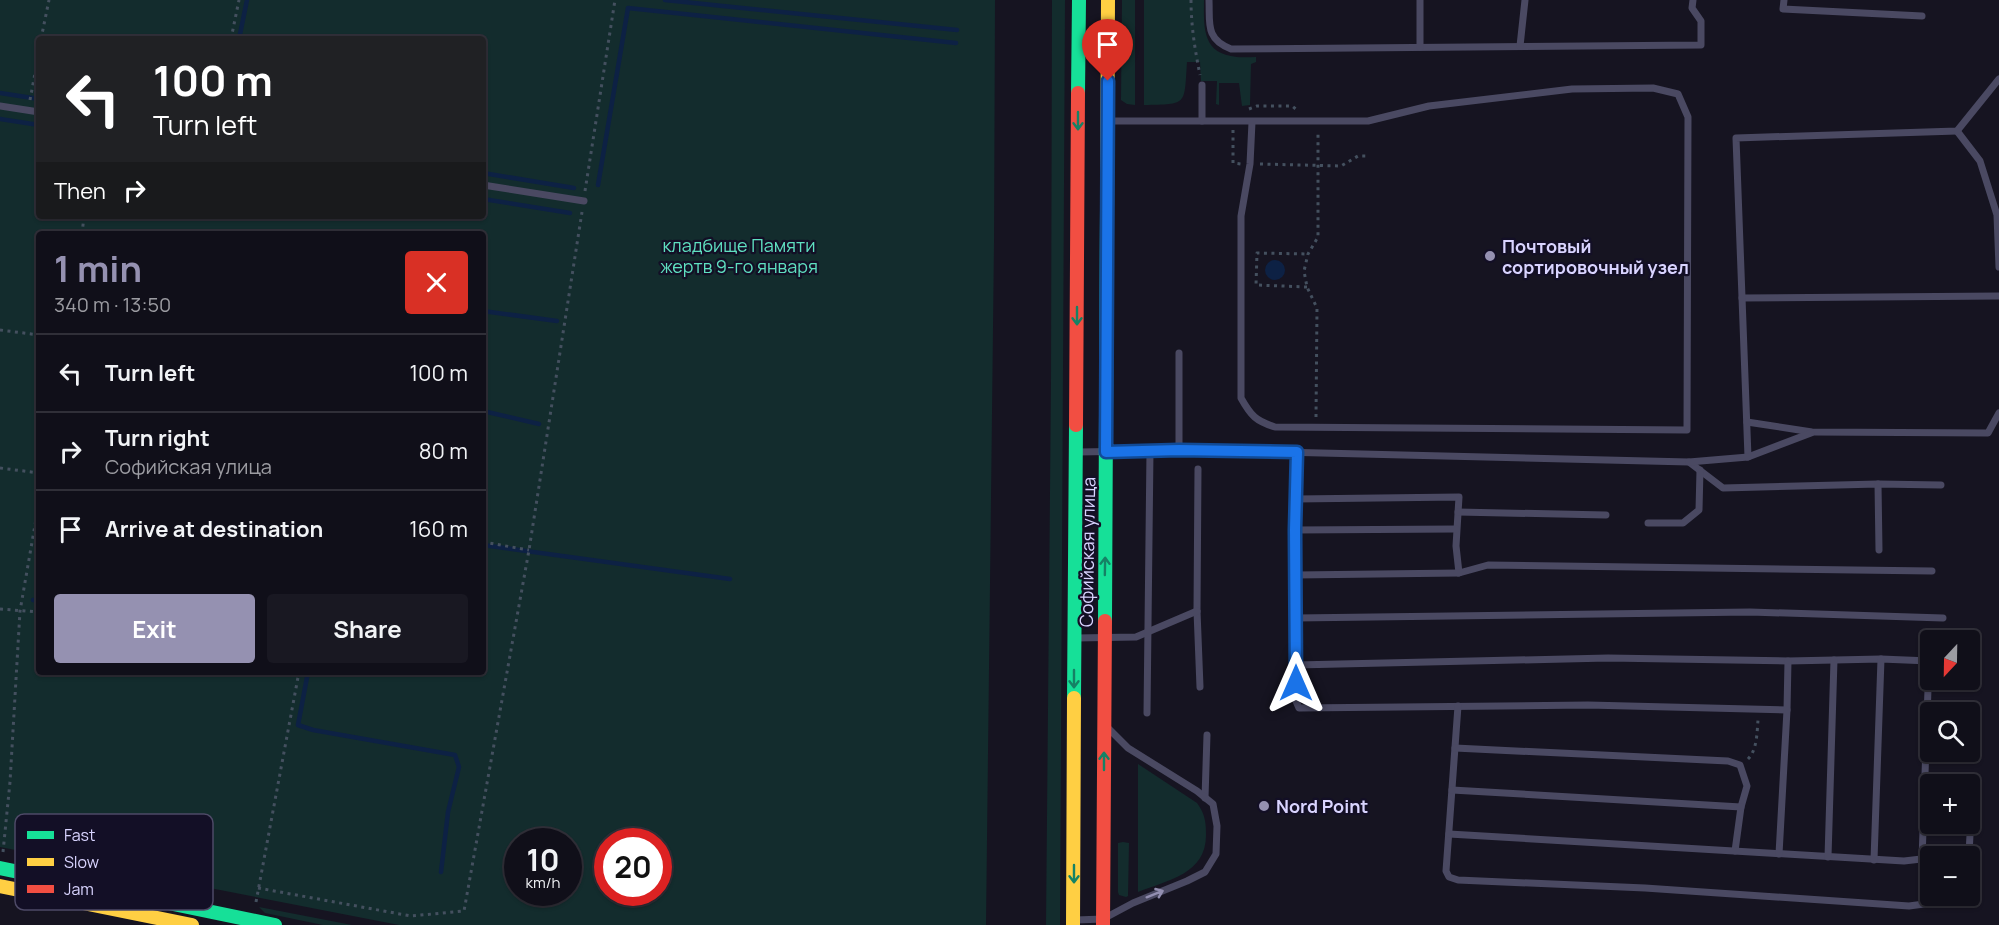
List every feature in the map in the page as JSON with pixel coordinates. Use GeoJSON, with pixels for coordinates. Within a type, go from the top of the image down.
{"type":"FeatureCollection","features":[{"type":"Feature","properties":{"kind":"main road","name":"Софийская улица"},"geometry":{"type":"LineString","coordinates":[[1074,922],[1079,0]]}},
{"type":"Feature","properties":{"kind":"main road","name":"Софийская улица"},"geometry":{"type":"LineString","coordinates":[[1103,922],[1107,0]]}},
{"type":"Feature","properties":{"kind":"main road"},"geometry":{"type":"LineString","coordinates":[[0,868],[15,871]]}},
{"type":"Feature","properties":{"kind":"main road"},"geometry":{"type":"LineString","coordinates":[[0,886],[15,889]]}},
{"type":"Feature","properties":{"kind":"main road"},"geometry":{"type":"LineString","coordinates":[[118,910],[192,925]]}},
{"type":"Feature","properties":{"kind":"main road"},"geometry":{"type":"LineString","coordinates":[[195,910],[275,925]]}},
{"type":"Feature","properties":{"kind":"lane"},"geometry":{"type":"LineString","coordinates":[[1209,0],[1210,31],[1221,45],[1231,49],[1701,45],[1701,21],[1692,8],[1693,0]]}},
{"type":"Feature","properties":{"kind":"lane"},"geometry":{"type":"LineString","coordinates":[[1420,0],[1420,47]]}},
{"type":"Feature","properties":{"kind":"lane"},"geometry":{"type":"LineString","coordinates":[[1520,46],[1525,0]]}},
{"type":"Feature","properties":{"kind":"lane"},"geometry":{"type":"LineString","coordinates":[[1784,0],[1783,9],[1922,16]]}},
{"type":"Feature","properties":{"kind":"lane"},"geometry":{"type":"LineString","coordinates":[[1748,457],[1736,138],[1957,131],[1999,79]]}},
{"type":"Feature","properties":{"kind":"lane"},"geometry":{"type":"LineString","coordinates":[[1202,86],[1202,121]]}},
{"type":"Feature","properties":{"kind":"lane"},"geometry":{"type":"LineString","coordinates":[[1108,121],[1368,121],[1429,106],[1572,89],[1653,88],[1678,94],[1688,117],[1687,429],[1275,427],[1259,422],[1240,398],[1241,216],[1250,164],[1251,122]]}},
{"type":"Feature","properties":{"kind":"lane"},"geometry":{"type":"LineString","coordinates":[[0,106],[36,112]]}},
{"type":"Feature","properties":{"kind":"lane"},"geometry":{"type":"LineString","coordinates":[[1957,131],[1980,161],[1997,215],[1999,267]]}},
{"type":"Feature","properties":{"kind":"lane"},"geometry":{"type":"LineString","coordinates":[[486,185],[584,201]]}},
{"type":"Feature","properties":{"kind":"lane"},"geometry":{"type":"LineString","coordinates":[[1742,298],[1999,296]]}},
{"type":"Feature","properties":{"kind":"lane"},"geometry":{"type":"LineString","coordinates":[[1179,353],[1179,450]]}},
{"type":"Feature","properties":{"kind":"lane"},"geometry":{"type":"LineString","coordinates":[[1747,422],[1812,432],[1988,432],[1999,414]]}},
{"type":"Feature","properties":{"kind":"lane"},"geometry":{"type":"LineString","coordinates":[[1076,452],[1179,450],[1689,462],[1748,457],[1812,432]]}},
{"type":"Feature","properties":{"kind":"lane"},"geometry":{"type":"LineString","coordinates":[[1147,713],[1150,450]]}},
{"type":"Feature","properties":{"kind":"lane"},"geometry":{"type":"LineString","coordinates":[[1297,452],[1296,701],[1299,708],[1588,705],[1787,710]]}},
{"type":"Feature","properties":{"kind":"lane"},"geometry":{"type":"LineString","coordinates":[[1689,462],[1723,488],[1878,484],[1941,485]]}},
{"type":"Feature","properties":{"kind":"lane"},"geometry":{"type":"LineString","coordinates":[[1198,469],[1197,611],[1200,687]]}},
{"type":"Feature","properties":{"kind":"lane"},"geometry":{"type":"LineString","coordinates":[[1648,523],[1683,523],[1699,510],[1700,470]]}},
{"type":"Feature","properties":{"kind":"lane"},"geometry":{"type":"LineString","coordinates":[[1878,484],[1878,550]]}},
{"type":"Feature","properties":{"kind":"lane"},"geometry":{"type":"LineString","coordinates":[[1296,499],[1459,497],[1455,546],[1459,573]]}},
{"type":"Feature","properties":{"kind":"lane"},"geometry":{"type":"LineString","coordinates":[[1458,512],[1606,515]]}},
{"type":"Feature","properties":{"kind":"lane"},"geometry":{"type":"LineString","coordinates":[[1295,530],[1456,530]]}},
{"type":"Feature","properties":{"kind":"lane"},"geometry":{"type":"LineString","coordinates":[[1296,575],[1459,573],[1488,565],[1932,571]]}},
{"type":"Feature","properties":{"kind":"lane"},"geometry":{"type":"LineString","coordinates":[[1075,638],[1136,637],[1197,611]]}},
{"type":"Feature","properties":{"kind":"lane"},"geometry":{"type":"LineString","coordinates":[[1296,618],[1750,612],[1943,618]]}},
{"type":"Feature","properties":{"kind":"lane"},"geometry":{"type":"LineString","coordinates":[[1296,665],[1608,658],[1920,661]]}},
{"type":"Feature","properties":{"kind":"lane"},"geometry":{"type":"LineString","coordinates":[[1874,860],[1881,659]]}},
{"type":"Feature","properties":{"kind":"lane"},"geometry":{"type":"LineString","coordinates":[[1828,857],[1834,660]]}},
{"type":"Feature","properties":{"kind":"lane"},"geometry":{"type":"LineString","coordinates":[[1779,854],[1788,661]]}},
{"type":"Feature","properties":{"kind":"lane"},"geometry":{"type":"LineString","coordinates":[[1923,846],[1929,690]]}},
{"type":"Feature","properties":{"kind":"lane"},"geometry":{"type":"LineString","coordinates":[[1458,706],[1446,871],[1449,877],[1458,880],[1645,888],[1909,906],[1920,905]]}},
{"type":"Feature","properties":{"kind":"lane"},"geometry":{"type":"LineString","coordinates":[[1074,922],[1103,922],[1132,903],[1205,872],[1216,854],[1217,826],[1213,804],[1197,790],[1128,748],[1103,722]]}},
{"type":"Feature","properties":{"kind":"lane"},"geometry":{"type":"LineString","coordinates":[[1205,798],[1207,735]]}},
{"type":"Feature","properties":{"kind":"lane"},"geometry":{"type":"LineString","coordinates":[[1455,748],[1728,760],[1740,765],[1747,786],[1741,807],[1735,851]]}},
{"type":"Feature","properties":{"kind":"lane"},"geometry":{"type":"LineString","coordinates":[[1452,790],[1741,807]]}},
{"type":"Feature","properties":{"kind":"lane"},"geometry":{"type":"LineString","coordinates":[[1449,834],[1874,860],[1920,859]]}},
{"type":"Feature","properties":{"kind":"lane"},"geometry":{"type":"LineString","coordinates":[[1969,846],[1970,835]]}},
{"type":"Feature","properties":{"kind":"path"},"geometry":{"type":"LineString","coordinates":[[43,36],[49,0]]}},
{"type":"Feature","properties":{"kind":"path"},"geometry":{"type":"LineString","coordinates":[[232,36],[239,0]]}},
{"type":"Feature","properties":{"kind":"path"},"geometry":{"type":"LineString","coordinates":[[258,888],[411,916],[464,911],[529,550],[615,0]]}},
{"type":"Feature","properties":{"kind":"path"},"geometry":{"type":"LineString","coordinates":[[1191,0],[1191,32],[1202,86]]}},
{"type":"Feature","properties":{"kind":"path"},"geometry":{"type":"LineString","coordinates":[[28,111],[36,68]]}},
{"type":"Feature","properties":{"kind":"path"},"geometry":{"type":"LineString","coordinates":[[1241,109],[1257,106],[1293,106],[1319,133],[1318,237],[1308,254],[1304,271],[1307,287],[1317,308],[1316,426]]}},
{"type":"Feature","properties":{"kind":"path"},"geometry":{"type":"LineString","coordinates":[[1233,122],[1233,164],[1341,166],[1358,156],[1369,156]]}},
{"type":"Feature","properties":{"kind":"path"},"geometry":{"type":"LineString","coordinates":[[1307,287],[1256,285],[1257,252],[1308,254]]}},
{"type":"Feature","properties":{"kind":"path"},"geometry":{"type":"LineString","coordinates":[[0,330],[36,335]]}},
{"type":"Feature","properties":{"kind":"path"},"geometry":{"type":"LineString","coordinates":[[0,468],[36,473]]}},
{"type":"Feature","properties":{"kind":"path"},"geometry":{"type":"LineString","coordinates":[[4,848],[20,611],[36,519]]}},
{"type":"Feature","properties":{"kind":"path"},"geometry":{"type":"LineString","coordinates":[[486,543],[529,550]]}},
{"type":"Feature","properties":{"kind":"path"},"geometry":{"type":"LineString","coordinates":[[0,609],[36,612]]}},
{"type":"Feature","properties":{"kind":"path"},"geometry":{"type":"LineString","coordinates":[[256,902],[298,675]]}},
{"type":"Feature","properties":{"kind":"path"},"geometry":{"type":"LineString","coordinates":[[1740,765],[1751,757],[1760,709]]}},
{"type":"Feature","properties":{"kind":"green space","name":"кладбище Памяти жертв 9-го января"},"geometry":{"type":"Polygon","coordinates":[[[0,0],[995,0],[986,925],[399,925],[213,889],[213,814],[15,814],[15,850],[0,847],[0,0]]]}},
{"type":"Feature","properties":{"kind":"green space"},"geometry":{"type":"Polygon","coordinates":[[[1052,0],[1065,0],[1060,925],[1046,925],[1052,0]]]}},
{"type":"Feature","properties":{"kind":"green space"},"geometry":{"type":"Polygon","coordinates":[[[1122,0],[1135,0],[1135,105],[1121,100],[1122,0]]]}},
{"type":"Feature","properties":{"kind":"green space"},"geometry":{"type":"Polygon","coordinates":[[[1144,0],[1204,0],[1206,35],[1214,48],[1234,57],[1256,57],[1256,62],[1251,64],[1250,105],[1242,106],[1239,83],[1219,83],[1219,105],[1216,104],[1217,81],[1201,81],[1200,62],[1187,62],[1184,95],[1181,100],[1169,104],[1144,105],[1144,0]]]}},
{"type":"Feature","properties":{"kind":"green space"},"geometry":{"type":"Polygon","coordinates":[[[1138,764],[1197,803],[1204,818],[1206,835],[1200,859],[1192,867],[1173,879],[1138,892],[1138,764]]]}},
{"type":"Feature","properties":{"kind":"green space"},"geometry":{"type":"Polygon","coordinates":[[[1118,843],[1129,843],[1128,896],[1126,897],[1119,895],[1118,892],[1118,843]]]}},
{"type":"Feature","properties":{"kind":"green space"},"geometry":{"type":"Polygon","coordinates":[[[259,907],[352,925],[323,925],[265,913],[259,907]]]}},
{"type":"Feature","properties":{"kind":"water"},"geometry":{"type":"Polygon","coordinates":[[[1275,260],[1282,263],[1285,270],[1282,277],[1275,280],[1268,277],[1265,270],[1268,263],[1275,260]]]}},
{"type":"Feature","properties":{"kind":"waterway"},"geometry":{"type":"LineString","coordinates":[[240,36],[247,0]]}},
{"type":"Feature","properties":{"kind":"waterway"},"geometry":{"type":"LineString","coordinates":[[665,0],[957,30]]}},
{"type":"Feature","properties":{"kind":"waterway"},"geometry":{"type":"LineString","coordinates":[[598,185],[628,8],[956,43]]}},
{"type":"Feature","properties":{"kind":"waterway"},"geometry":{"type":"LineString","coordinates":[[0,93],[36,99]]}},
{"type":"Feature","properties":{"kind":"waterway"},"geometry":{"type":"LineString","coordinates":[[0,119],[36,125]]}},
{"type":"Feature","properties":{"kind":"waterway"},"geometry":{"type":"LineString","coordinates":[[486,173],[574,188]]}},
{"type":"Feature","properties":{"kind":"waterway"},"geometry":{"type":"LineString","coordinates":[[486,199],[570,213]]}},
{"type":"Feature","properties":{"kind":"waterway"},"geometry":{"type":"LineString","coordinates":[[486,311],[557,321]]}},
{"type":"Feature","properties":{"kind":"waterway"},"geometry":{"type":"LineString","coordinates":[[486,412],[539,424]]}},
{"type":"Feature","properties":{"kind":"waterway"},"geometry":{"type":"LineString","coordinates":[[486,545],[730,579]]}},
{"type":"Feature","properties":{"kind":"waterway"},"geometry":{"type":"LineString","coordinates":[[307,675],[298,725],[313,730],[455,755],[459,767],[448,812],[441,872]]}},
{"type":"Feature","properties":{"kind":"traffic: fast"},"geometry":{"type":"LineString","coordinates":[[1078,93],[1079,0]]}},
{"type":"Feature","properties":{"kind":"traffic: fast"},"geometry":{"type":"LineString","coordinates":[[1105,621],[1107,209]]}},
{"type":"Feature","properties":{"kind":"traffic: fast"},"geometry":{"type":"LineString","coordinates":[[1074,698],[1076,425]]}},
{"type":"Feature","properties":{"kind":"traffic: fast"},"geometry":{"type":"LineString","coordinates":[[0,868],[15,871]]}},
{"type":"Feature","properties":{"kind":"traffic: fast"},"geometry":{"type":"LineString","coordinates":[[203,910],[275,925]]}},
{"type":"Feature","properties":{"kind":"traffic: slow"},"geometry":{"type":"LineString","coordinates":[[1107,209],[1108,0]]}},
{"type":"Feature","properties":{"kind":"traffic: slow"},"geometry":{"type":"LineString","coordinates":[[1073,925],[1074,698]]}},
{"type":"Feature","properties":{"kind":"traffic: slow"},"geometry":{"type":"LineString","coordinates":[[0,886],[15,889]]}},
{"type":"Feature","properties":{"kind":"traffic: slow"},"geometry":{"type":"LineString","coordinates":[[118,910],[192,925]]}},
{"type":"Feature","properties":{"kind":"traffic: jam"},"geometry":{"type":"LineString","coordinates":[[1076,425],[1078,93]]}},
{"type":"Feature","properties":{"kind":"traffic: jam"},"geometry":{"type":"LineString","coordinates":[[1103,925],[1105,621]]}},
{"type":"Feature","properties":{"kind":"place","name":"Почтовый сортировочный узел"},"geometry":{"type":"Point","coordinates":[1490,256]}},
{"type":"Feature","properties":{"kind":"place","name":"Nord Point"},"geometry":{"type":"Point","coordinates":[1264,806]}},
{"type":"Feature","properties":{"kind":"route"},"geometry":{"type":"LineString","coordinates":[[1108,81],[1106,452],[1179,450],[1297,452],[1296,683]]}}]}
